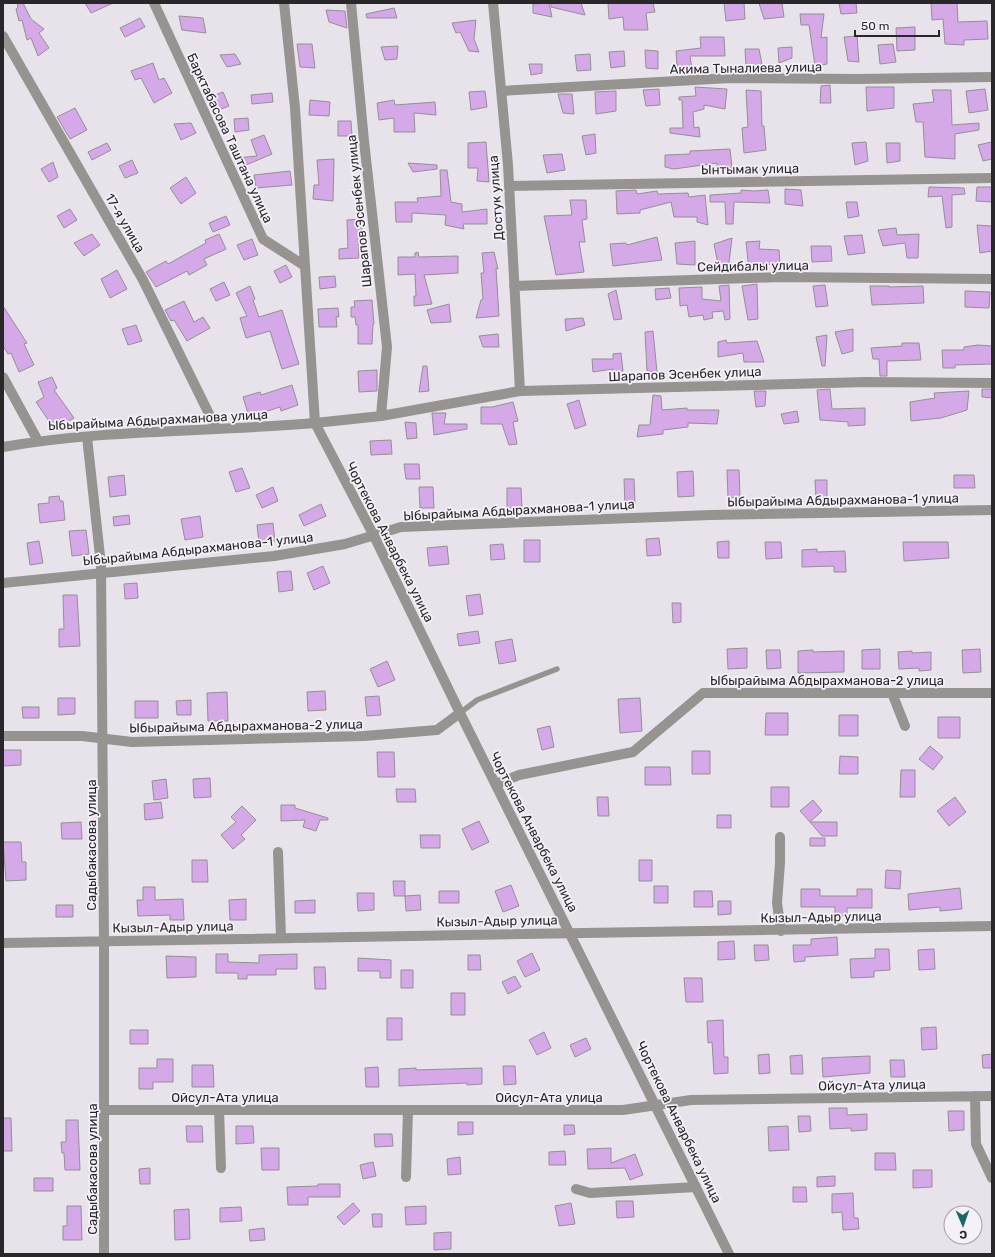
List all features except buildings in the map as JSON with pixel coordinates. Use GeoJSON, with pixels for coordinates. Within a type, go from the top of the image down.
{"type":"FeatureCollection","features":[{"type":"Feature","properties":{"kind":"street","name":"Барктабасова Таштана улица"},"geometry":{"type":"LineString","coordinates":[[154,3],[263,239],[305,266]]}},
{"type":"Feature","properties":{"kind":"street"},"geometry":{"type":"LineString","coordinates":[[284,3],[295,108],[315,423]]}},
{"type":"Feature","properties":{"kind":"street","name":"Шарапов Эсенбек улица"},"geometry":{"type":"LineString","coordinates":[[351,3],[364,141],[387,347],[381,416]]}},
{"type":"Feature","properties":{"kind":"street","name":"Достук улица"},"geometry":{"type":"LineString","coordinates":[[493,3],[509,186],[520,391]]}},
{"type":"Feature","properties":{"kind":"street","name":"17-я улица"},"geometry":{"type":"LineString","coordinates":[[3,36],[143,280],[216,428]]}},
{"type":"Feature","properties":{"kind":"street","name":"Акима Тыналиева улица"},"geometry":{"type":"LineString","coordinates":[[501,91],[730,78],[857,79],[992,77]]}},
{"type":"Feature","properties":{"kind":"street","name":"Ынтымак улица"},"geometry":{"type":"LineString","coordinates":[[509,186],[992,178]]}},
{"type":"Feature","properties":{"kind":"street","name":"Сейдибалы улица"},"geometry":{"type":"LineString","coordinates":[[514,286],[781,277],[992,279]]}},
{"type":"Feature","properties":{"kind":"street"},"geometry":{"type":"LineString","coordinates":[[3,377],[38,441]]}},
{"type":"Feature","properties":{"kind":"street","name":"Шарапов Эсенбек улица"},"geometry":{"type":"LineString","coordinates":[[315,423],[381,416],[520,391],[866,382],[992,383]]}},
{"type":"Feature","properties":{"kind":"street","name":"Ыбырайыма Абдырахманова улица"},"geometry":{"type":"LineString","coordinates":[[3,447],[38,441],[87,437],[216,428],[262,428],[315,423]]}},
{"type":"Feature","properties":{"kind":"street","name":"Чортекова Анварбека улица"},"geometry":{"type":"LineString","coordinates":[[315,423],[374,536],[460,713],[729,1254]]}},
{"type":"Feature","properties":{"kind":"street","name":"Садыбакасова улица"},"geometry":{"type":"LineString","coordinates":[[87,437],[100,573],[103,739],[105,1110],[104,1254]]}},
{"type":"Feature","properties":{"kind":"street","name":"Ыбырайыма Абдырахманова-1 улица"},"geometry":{"type":"LineString","coordinates":[[3,583],[274,556],[345,544],[401,527],[409,526],[711,515],[992,510]]}},
{"type":"Feature","properties":{"kind":"street","name":"Ыбырайыма Абдырахманова-2 улица"},"geometry":{"type":"LineString","coordinates":[[496,784],[519,775],[633,752],[702,693],[992,693]]}},
{"type":"Feature","properties":{"kind":"street"},"geometry":{"type":"LineString","coordinates":[[892,693],[905,726]]}},
{"type":"Feature","properties":{"kind":"street","name":"Ыбырайыма Абдырахманова-2 улица"},"geometry":{"type":"LineString","coordinates":[[3,736],[82,736],[132,742],[364,736],[437,730],[460,713]]}},
{"type":"Feature","properties":{"kind":"street"},"geometry":{"type":"LineString","coordinates":[[780,837],[777,903],[781,931]]}},
{"type":"Feature","properties":{"kind":"street"},"geometry":{"type":"LineString","coordinates":[[278,852],[282,938]]}},
{"type":"Feature","properties":{"kind":"street","name":"Кызыл-Адыр улица"},"geometry":{"type":"LineString","coordinates":[[3,943],[570,933],[781,931],[992,926]]}},
{"type":"Feature","properties":{"kind":"street"},"geometry":{"type":"LineString","coordinates":[[975,1096],[976,1144],[992,1178]]}},
{"type":"Feature","properties":{"kind":"street","name":"Ойсул-Ата улица"},"geometry":{"type":"LineString","coordinates":[[105,1110],[623,1110],[691,1100],[992,1096]]}},
{"type":"Feature","properties":{"kind":"street"},"geometry":{"type":"LineString","coordinates":[[219,1110],[221,1168]]}},
{"type":"Feature","properties":{"kind":"street"},"geometry":{"type":"LineString","coordinates":[[406,1177],[408,1110]]}},
{"type":"Feature","properties":{"kind":"street"},"geometry":{"type":"LineString","coordinates":[[576,1189],[590,1192],[696,1188]]}},
{"type":"Feature","properties":{"kind":"lane"},"geometry":{"type":"LineString","coordinates":[[460,713],[477,700],[557,669]]}}]}
